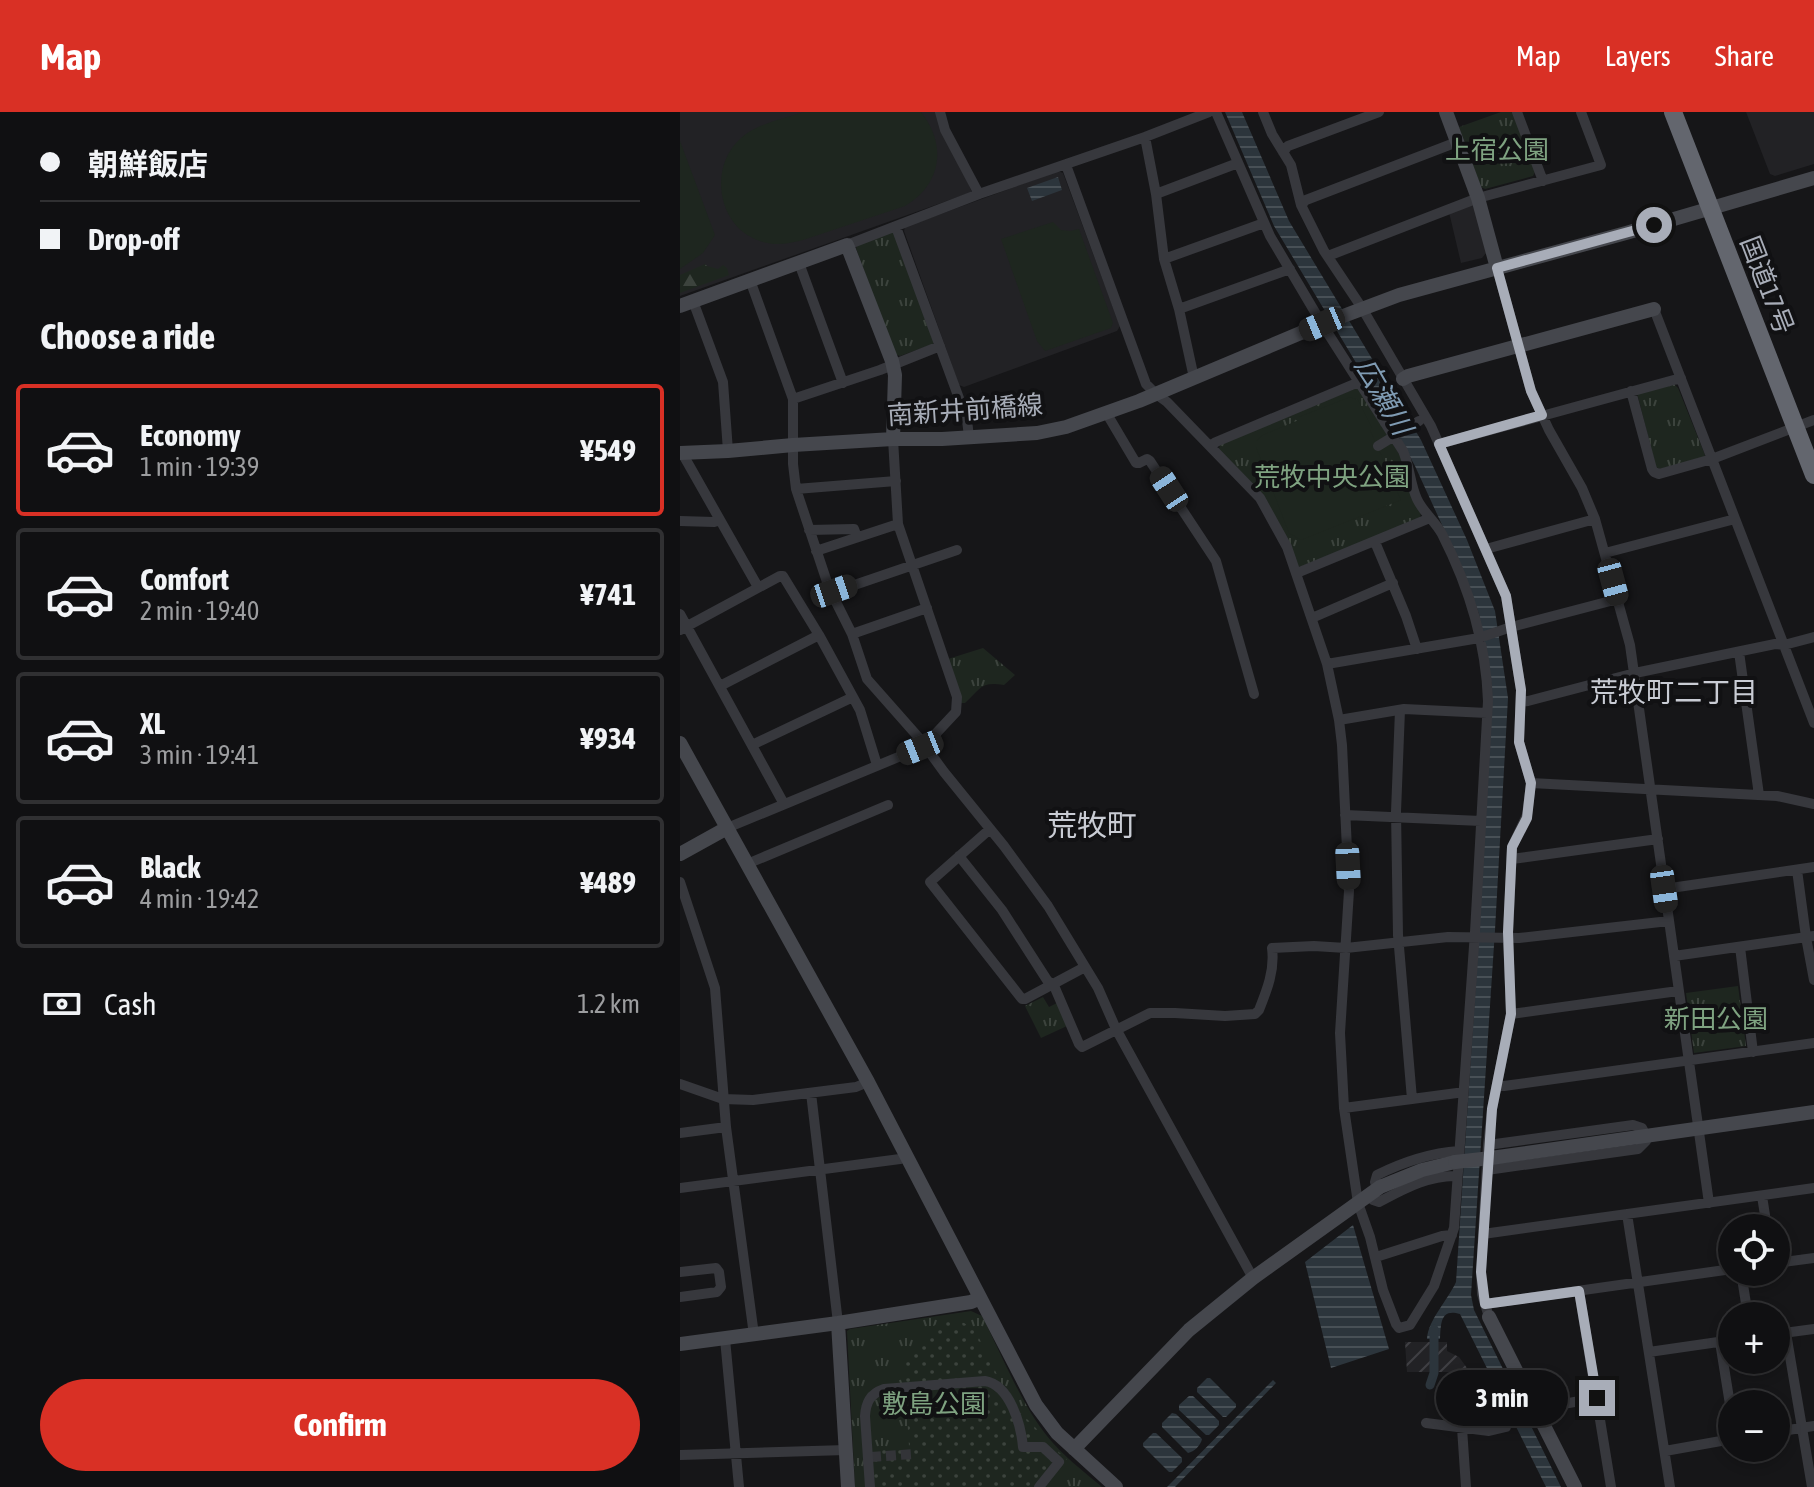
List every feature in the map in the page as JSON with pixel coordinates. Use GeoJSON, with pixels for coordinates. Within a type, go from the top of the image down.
{"type":"FeatureCollection","features":[{"type":"Feature","properties":{"kind":"highway","name":"国道17号"},"geometry":{"type":"LineString","coordinates":[[1673,112],[1716,207],[1814,446]]}},
{"type":"Feature","properties":{"kind":"highway","name":"国道17号"},"geometry":{"type":"LineString","coordinates":[[1686,112],[1716,207]]}},
{"type":"Feature","properties":{"kind":"highway","name":"国道17号"},"geometry":{"type":"LineString","coordinates":[[1805,424],[1814,475]]}},
{"type":"Feature","properties":{"kind":"street"},"geometry":{"type":"LineString","coordinates":[[940,112],[945,130],[979,194]]}},
{"type":"Feature","properties":{"kind":"street"},"geometry":{"type":"LineString","coordinates":[[728,451],[723,382],[686,304],[1209,112]]}},
{"type":"Feature","properties":{"kind":"street"},"geometry":{"type":"LineString","coordinates":[[1066,165],[1148,387],[1167,402],[1260,498],[1297,573],[1327,664],[1339,720],[1344,766],[1349,891],[1340,1033],[1344,1108],[1374,1191],[1376,1257],[1383,1290],[1396,1324],[1399,1328],[1406,1328],[1434,1286],[1452,1235],[1476,937],[1487,681],[1474,613],[1442,534],[1416,496],[1408,463],[1395,436],[1264,223],[1216,112]]}},
{"type":"Feature","properties":{"kind":"street"},"geometry":{"type":"LineString","coordinates":[[1263,112],[1291,165],[1301,205],[1355,311],[1403,379],[1431,426],[1505,592],[1521,690],[1519,742],[1531,783],[1527,815],[1514,843],[1502,938],[1511,1014],[1492,1109],[1481,1272],[1487,1311],[1575,1487]]}},
{"type":"Feature","properties":{"kind":"street"},"geometry":{"type":"LineString","coordinates":[[1283,152],[1288,146],[1379,112]]}},
{"type":"Feature","properties":{"kind":"street"},"geometry":{"type":"LineString","coordinates":[[1446,112],[1478,198],[1531,391],[1576,475],[1595,519],[1630,645],[1709,1203]]}},
{"type":"Feature","properties":{"kind":"street"},"geometry":{"type":"LineString","coordinates":[[1517,112],[1543,181]]}},
{"type":"Feature","properties":{"kind":"street"},"geometry":{"type":"LineString","coordinates":[[1328,256],[1478,198],[1601,165],[1581,112]]}},
{"type":"Feature","properties":{"kind":"street"},"geometry":{"type":"LineString","coordinates":[[1145,137],[1164,259],[1194,378]]}},
{"type":"Feature","properties":{"kind":"street"},"geometry":{"type":"LineString","coordinates":[[1301,205],[1306,200],[1457,142]]}},
{"type":"Feature","properties":{"kind":"street"},"geometry":{"type":"LineString","coordinates":[[1156,194],[1238,163]]}},
{"type":"Feature","properties":{"kind":"street"},"geometry":{"type":"LineString","coordinates":[[1355,311],[1399,295],[1814,178]]}},
{"type":"Feature","properties":{"kind":"street"},"geometry":{"type":"LineString","coordinates":[[1164,259],[1264,223]]}},
{"type":"Feature","properties":{"kind":"street"},"geometry":{"type":"LineString","coordinates":[[896,227],[967,420],[969,437]]}},
{"type":"Feature","properties":{"kind":"street"},"geometry":{"type":"LineString","coordinates":[[680,854],[727,828],[925,745],[953,716],[958,703],[898,524],[893,366],[847,245]]}},
{"type":"Feature","properties":{"kind":"street"},"geometry":{"type":"LineString","coordinates":[[799,263],[843,383]]}},
{"type":"Feature","properties":{"kind":"street"},"geometry":{"type":"LineString","coordinates":[[1179,309],[1290,269]]}},
{"type":"Feature","properties":{"kind":"street"},"geometry":{"type":"LineString","coordinates":[[750,280],[793,399],[796,489],[831,593],[852,634],[867,679],[925,745],[1048,906],[1098,988],[1116,1029],[1253,1278]]}},
{"type":"Feature","properties":{"kind":"street"},"geometry":{"type":"LineString","coordinates":[[1403,379],[1654,309],[1814,723]]}},
{"type":"Feature","properties":{"kind":"street","name":"南新井前橋線"},"geometry":{"type":"LineString","coordinates":[[681,452],[1037,433],[1066,427],[1107,414],[1355,311]]}},
{"type":"Feature","properties":{"kind":"street"},"geometry":{"type":"LineString","coordinates":[[793,399],[893,366],[940,346]]}},
{"type":"Feature","properties":{"kind":"street"},"geometry":{"type":"LineString","coordinates":[[1439,444],[1681,378]]}},
{"type":"Feature","properties":{"kind":"street"},"geometry":{"type":"LineString","coordinates":[[1210,446],[1359,382]]}},
{"type":"Feature","properties":{"kind":"street"},"geometry":{"type":"LineString","coordinates":[[1631,391],[1654,472],[1659,474],[1712,459],[1805,424]]}},
{"type":"Feature","properties":{"kind":"street"},"geometry":{"type":"LineString","coordinates":[[1107,414],[1136,463],[1147,459],[1150,461],[1216,561],[1254,694]]}},
{"type":"Feature","properties":{"kind":"street"},"geometry":{"type":"LineString","coordinates":[[1378,446],[1416,423]]}},
{"type":"Feature","properties":{"kind":"street"},"geometry":{"type":"LineString","coordinates":[[681,452],[758,587]]}},
{"type":"Feature","properties":{"kind":"street"},"geometry":{"type":"LineString","coordinates":[[796,489],[896,481]]}},
{"type":"Feature","properties":{"kind":"street"},"geometry":{"type":"LineString","coordinates":[[1297,573],[1430,518]]}},
{"type":"Feature","properties":{"kind":"street"},"geometry":{"type":"LineString","coordinates":[[1486,549],[1595,519]]}},
{"type":"Feature","properties":{"kind":"street"},"geometry":{"type":"LineString","coordinates":[[1605,553],[1735,519]]}},
{"type":"Feature","properties":{"kind":"street"},"geometry":{"type":"LineString","coordinates":[[680,521],[720,520]]}},
{"type":"Feature","properties":{"kind":"street"},"geometry":{"type":"LineString","coordinates":[[816,551],[898,524]]}},
{"type":"Feature","properties":{"kind":"street"},"geometry":{"type":"LineString","coordinates":[[809,530],[854,529],[857,537]]}},
{"type":"Feature","properties":{"kind":"street"},"geometry":{"type":"LineString","coordinates":[[1375,542],[1417,649]]}},
{"type":"Feature","properties":{"kind":"street"},"geometry":{"type":"LineString","coordinates":[[831,593],[957,550]]}},
{"type":"Feature","properties":{"kind":"street"},"geometry":{"type":"LineString","coordinates":[[684,628],[780,576],[786,578],[862,715],[877,765]]}},
{"type":"Feature","properties":{"kind":"street"},"geometry":{"type":"LineString","coordinates":[[1312,618],[1393,583]]}},
{"type":"Feature","properties":{"kind":"street"},"geometry":{"type":"LineString","coordinates":[[1327,664],[1479,638],[1618,599]]}},
{"type":"Feature","properties":{"kind":"street"},"geometry":{"type":"LineString","coordinates":[[852,634],[927,608]]}},
{"type":"Feature","properties":{"kind":"street"},"geometry":{"type":"LineString","coordinates":[[680,614],[684,628],[720,686],[784,804]]}},
{"type":"Feature","properties":{"kind":"street"},"geometry":{"type":"LineString","coordinates":[[720,686],[819,635]]}},
{"type":"Feature","properties":{"kind":"street"},"geometry":{"type":"LineString","coordinates":[[1521,702],[1635,673],[1814,637]]}},
{"type":"Feature","properties":{"kind":"street"},"geometry":{"type":"LineString","coordinates":[[1739,652],[1759,795]]}},
{"type":"Feature","properties":{"kind":"street"},"geometry":{"type":"LineString","coordinates":[[752,745],[853,697]]}},
{"type":"Feature","properties":{"kind":"street"},"geometry":{"type":"LineString","coordinates":[[1339,720],[1400,710],[1487,713]]}},
{"type":"Feature","properties":{"kind":"street"},"geometry":{"type":"LineString","coordinates":[[1400,710],[1396,817],[1399,942],[1412,1099]]}},
{"type":"Feature","properties":{"kind":"street"},"geometry":{"type":"LineString","coordinates":[[680,743],[908,1156],[1036,1405],[1052,1427],[1063,1454]]}},
{"type":"Feature","properties":{"kind":"street"},"geometry":{"type":"LineString","coordinates":[[1531,783],[1759,795],[1814,804]]}},
{"type":"Feature","properties":{"kind":"street"},"geometry":{"type":"LineString","coordinates":[[747,864],[888,805]]}},
{"type":"Feature","properties":{"kind":"street"},"geometry":{"type":"LineString","coordinates":[[1345,815],[1481,821]]}},
{"type":"Feature","properties":{"kind":"street"},"geometry":{"type":"LineString","coordinates":[[990,829],[930,882],[1022,999],[1085,967]]}},
{"type":"Feature","properties":{"kind":"street"},"geometry":{"type":"LineString","coordinates":[[1512,859],[1658,839]]}},
{"type":"Feature","properties":{"kind":"street"},"geometry":{"type":"LineString","coordinates":[[959,856],[1002,910],[1052,984],[1081,1047],[1146,1014],[1255,1014],[1270,978],[1272,948],[1346,948],[1448,937],[1502,938],[1669,921]]}},
{"type":"Feature","properties":{"kind":"street"},"geometry":{"type":"LineString","coordinates":[[1664,889],[1814,867]]}},
{"type":"Feature","properties":{"kind":"street"},"geometry":{"type":"LineString","coordinates":[[1797,870],[1810,936],[1814,980]]}},
{"type":"Feature","properties":{"kind":"street"},"geometry":{"type":"LineString","coordinates":[[680,882],[715,988],[726,1127],[754,1335]]}},
{"type":"Feature","properties":{"kind":"street"},"geometry":{"type":"LineString","coordinates":[[1674,956],[1810,936]]}},
{"type":"Feature","properties":{"kind":"street"},"geometry":{"type":"LineString","coordinates":[[1740,947],[1753,1052]]}},
{"type":"Feature","properties":{"kind":"street"},"geometry":{"type":"LineString","coordinates":[[1511,1014],[1678,991]]}},
{"type":"Feature","properties":{"kind":"street"},"geometry":{"type":"LineString","coordinates":[[1497,1085],[1814,1043]]}},
{"type":"Feature","properties":{"kind":"street"},"geometry":{"type":"LineString","coordinates":[[680,1084],[723,1099],[753,1100],[856,1087],[868,1082]]}},
{"type":"Feature","properties":{"kind":"street"},"geometry":{"type":"LineString","coordinates":[[811,1093],[838,1323],[848,1487]]}},
{"type":"Feature","properties":{"kind":"street"},"geometry":{"type":"LineString","coordinates":[[1344,1108],[1463,1093]]}},
{"type":"Feature","properties":{"kind":"street"},"geometry":{"type":"LineString","coordinates":[[1489,1157],[1814,1112]]}},
{"type":"Feature","properties":{"kind":"street"},"geometry":{"type":"LineString","coordinates":[[1039,1487],[1063,1454],[1189,1330],[1253,1278],[1374,1191],[1422,1170],[1620,1127],[1637,1125],[1646,1136],[1641,1148],[1627,1151],[1489,1157]]}},
{"type":"Feature","properties":{"kind":"street"},"geometry":{"type":"LineString","coordinates":[[680,1133],[726,1127]]}},
{"type":"Feature","properties":{"kind":"street"},"geometry":{"type":"LineString","coordinates":[[680,1188],[908,1156]]}},
{"type":"Feature","properties":{"kind":"street"},"geometry":{"type":"LineString","coordinates":[[1483,1234],[1814,1188]]}},
{"type":"Feature","properties":{"kind":"street"},"geometry":{"type":"LineString","coordinates":[[1762,1196],[1765,1214]]}},
{"type":"Feature","properties":{"kind":"street"},"geometry":{"type":"LineString","coordinates":[[1627,1214],[1665,1451],[1667,1486]]}},
{"type":"Feature","properties":{"kind":"street"},"geometry":{"type":"LineString","coordinates":[[1376,1257],[1452,1235]]}},
{"type":"Feature","properties":{"kind":"street"},"geometry":{"type":"LineString","coordinates":[[1790,1261],[1814,1258]]}},
{"type":"Feature","properties":{"kind":"street"},"geometry":{"type":"LineString","coordinates":[[680,1272],[716,1268],[721,1287],[717,1292],[680,1297]]}},
{"type":"Feature","properties":{"kind":"street"},"geometry":{"type":"LineString","coordinates":[[1487,1311],[1579,1291],[1718,1271]]}},
{"type":"Feature","properties":{"kind":"street"},"geometry":{"type":"LineString","coordinates":[[1579,1291],[1611,1487]]}},
{"type":"Feature","properties":{"kind":"street"},"geometry":{"type":"LineString","coordinates":[[680,1344],[838,1323],[980,1298]]}},
{"type":"Feature","properties":{"kind":"street"},"geometry":{"type":"LineString","coordinates":[[1790,1333],[1814,1329]]}},
{"type":"Feature","properties":{"kind":"street"},"geometry":{"type":"LineString","coordinates":[[725,1339],[739,1487]]}},
{"type":"Feature","properties":{"kind":"street"},"geometry":{"type":"LineString","coordinates":[[1649,1352],[1718,1342]]}},
{"type":"Feature","properties":{"kind":"street"},"geometry":{"type":"LineString","coordinates":[[1790,1365],[1808,1427],[1812,1487]]}},
{"type":"Feature","properties":{"kind":"street"},"geometry":{"type":"LineString","coordinates":[[870,1487],[866,1407],[870,1397],[884,1389],[985,1381],[994,1383],[1003,1392],[1018,1419],[1023,1447],[1046,1444],[1116,1487]]}},
{"type":"Feature","properties":{"kind":"street"},"geometry":{"type":"LineString","coordinates":[[1535,1409],[1597,1398]]}},
{"type":"Feature","properties":{"kind":"street"},"geometry":{"type":"LineString","coordinates":[[1426,1423],[1489,1431],[1506,1427]]}},
{"type":"Feature","properties":{"kind":"street"},"geometry":{"type":"LineString","coordinates":[[1462,1428],[1466,1487]]}},
{"type":"Feature","properties":{"kind":"street"},"geometry":{"type":"LineString","coordinates":[[1665,1451],[1718,1442]]}},
{"type":"Feature","properties":{"kind":"street"},"geometry":{"type":"LineString","coordinates":[[680,1455],[846,1450]]}},
{"type":"Feature","properties":{"kind":"shaded area"},"geometry":{"type":"Polygon","coordinates":[[[680,112],[937,112],[972,192],[680,296],[680,112]]]}},
{"type":"Feature","properties":{"kind":"shaded area"},"geometry":{"type":"Polygon","coordinates":[[[1746,112],[1814,112],[1814,164],[1775,176],[1770,174],[1746,112]]]}},
{"type":"Feature","properties":{"kind":"shaded area"},"geometry":{"type":"Polygon","coordinates":[[[1058,171],[1063,173],[1120,326],[1117,331],[964,387],[959,385],[905,227],[1058,171]]]}},
{"type":"Feature","properties":{"kind":"shaded area"},"geometry":{"type":"Polygon","coordinates":[[[1472,205],[1476,207],[1487,252],[1482,258],[1461,263],[1449,212],[1472,205]]]}},
{"type":"Feature","properties":{"kind":"shaded area"},"geometry":{"type":"Polygon","coordinates":[[[1405,1342],[1447,1342],[1447,1351],[1459,1357],[1475,1379],[1468,1382],[1468,1392],[1451,1390],[1454,1372],[1407,1372],[1405,1342]]]}},
{"type":"Feature","properties":{"kind":"green space"},"geometry":{"type":"Polygon","coordinates":[[[804,112],[921,112],[935,138],[937,150],[937,163],[927,187],[905,206],[797,241],[776,244],[745,234],[726,210],[721,180],[724,164],[731,150],[748,133],[804,112]]]}},
{"type":"Feature","properties":{"kind":"green space","name":"上宿公園"},"geometry":{"type":"Polygon","coordinates":[[[1501,112],[1513,112],[1535,172],[1533,176],[1485,189],[1481,187],[1459,127],[1501,112]]]}},
{"type":"Feature","properties":{"kind":"green space"},"geometry":{"type":"Polygon","coordinates":[[[680,141],[715,235],[703,253],[680,269],[680,141]]]}},
{"type":"Feature","properties":{"kind":"green space"},"geometry":{"type":"Polygon","coordinates":[[[1053,222],[1061,230],[1079,229],[1113,323],[1111,328],[1045,351],[1037,341],[1001,239],[1053,222]]]}},
{"type":"Feature","properties":{"kind":"green space"},"geometry":{"type":"Polygon","coordinates":[[[893,232],[934,340],[933,344],[900,356],[895,354],[856,248],[858,244],[893,232]]]}},
{"type":"Feature","properties":{"kind":"green space"},"geometry":{"type":"Polygon","coordinates":[[[705,264],[718,269],[723,265],[729,275],[680,293],[680,275],[705,264]]]}},
{"type":"Feature","properties":{"kind":"green space"},"geometry":{"type":"Polygon","coordinates":[[[1673,383],[1678,388],[1705,455],[1704,458],[1660,469],[1656,467],[1637,393],[1673,383]]]}},
{"type":"Feature","properties":{"kind":"green space","name":"荒牧中央公園"},"geometry":{"type":"Polygon","coordinates":[[[1357,388],[1402,459],[1421,512],[1420,518],[1300,567],[1292,549],[1219,449],[1220,444],[1357,388]]]}},
{"type":"Feature","properties":{"kind":"green space","name":"荒牧中央公園"},"geometry":{"type":"Polygon","coordinates":[[[1350,397],[1358,400],[1372,428],[1370,430],[1401,500],[1301,540],[1289,533],[1256,441],[1299,420],[1299,417],[1350,397]]]}},
{"type":"Feature","properties":{"kind":"green space"},"geometry":{"type":"Polygon","coordinates":[[[983,648],[1015,675],[1004,685],[982,687],[965,703],[961,703],[948,659],[983,648]]]}},
{"type":"Feature","properties":{"kind":"green space","name":"新田公園"},"geometry":{"type":"Polygon","coordinates":[[[1738,986],[1746,1046],[1694,1053],[1686,993],[1738,986]]]}},
{"type":"Feature","properties":{"kind":"green space"},"geometry":{"type":"Polygon","coordinates":[[[1043,997],[1049,1007],[1057,1003],[1067,1026],[1041,1038],[1025,1006],[1043,997]]]}},
{"type":"Feature","properties":{"kind":"green space","name":"敷島公園"},"geometry":{"type":"Polygon","coordinates":[[[971,1311],[982,1316],[1037,1423],[1066,1456],[1102,1487],[855,1487],[847,1331],[971,1311]]]}},
{"type":"Feature","properties":{"kind":"green space","name":"敷島公園"},"geometry":{"type":"Polygon","coordinates":[[[948,1320],[964,1323],[975,1330],[1011,1403],[1035,1427],[1044,1443],[1049,1442],[1047,1445],[1052,1450],[1054,1448],[1067,1459],[1041,1487],[870,1487],[868,1450],[909,1446],[903,1352],[921,1350],[929,1330],[948,1320]]]}},
{"type":"Feature","properties":{"kind":"water","name":"広瀬川"},"geometry":{"type":"Polygon","coordinates":[[[1225,112],[1242,112],[1289,221],[1421,440],[1467,540],[1495,611],[1508,698],[1471,1295],[1474,1310],[1561,1487],[1546,1487],[1460,1314],[1445,1315],[1440,1339],[1427,1339],[1435,1317],[1456,1282],[1492,687],[1479,614],[1465,575],[1415,466],[1274,226],[1225,112]]]}},
{"type":"Feature","properties":{"kind":"water"},"geometry":{"type":"Polygon","coordinates":[[[1058,177],[1062,190],[1032,201],[1027,188],[1058,177]]]}},
{"type":"Feature","properties":{"kind":"water"},"geometry":{"type":"Polygon","coordinates":[[[1353,1225],[1389,1349],[1331,1368],[1305,1262],[1353,1225]]]}},
{"type":"Feature","properties":{"kind":"water"},"geometry":{"type":"Polygon","coordinates":[[[1207,1378],[1236,1404],[1226,1417],[1197,1392],[1207,1378]]]}},
{"type":"Feature","properties":{"kind":"water"},"geometry":{"type":"Polygon","coordinates":[[[1273,1380],[1276,1383],[1175,1487],[1167,1487],[1273,1380]]]}},
{"type":"Feature","properties":{"kind":"water"},"geometry":{"type":"Polygon","coordinates":[[[1193,1396],[1219,1421],[1209,1435],[1179,1410],[1179,1405],[1193,1396]]]}},
{"type":"Feature","properties":{"kind":"water"},"geometry":{"type":"Polygon","coordinates":[[[1172,1413],[1202,1439],[1193,1451],[1188,1453],[1162,1427],[1172,1413]]]}},
{"type":"Feature","properties":{"kind":"water"},"geometry":{"type":"Polygon","coordinates":[[[1153,1433],[1182,1458],[1172,1472],[1143,1446],[1153,1433]]]}},
{"type":"Feature","properties":{"kind":"waterway"},"geometry":{"type":"LineString","coordinates":[[1430,1385],[1434,1373],[1434,1329]]}},
{"type":"Feature","properties":{"kind":"tunnel"},"geometry":{"type":"LineString","coordinates":[[871,1457],[913,1454]]}},
{"type":"Feature","properties":{"kind":"district","name":"荒牧町二丁目"},"geometry":{"type":"Point","coordinates":[1674,692]}},
{"type":"Feature","properties":{"kind":"district","name":"荒牧町"},"geometry":{"type":"Point","coordinates":[1092,825]}},
{"type":"Feature","properties":{"kind":"route"},"geometry":{"type":"LineString","coordinates":[[1597,1398],[1579,1291],[1485,1304],[1482,1294],[1492,1109],[1511,1014],[1508,932],[1512,847],[1527,818],[1531,783],[1519,742],[1521,690],[1506,596],[1439,444],[1542,415],[1531,391],[1497,268],[1654,225]]}}]}
